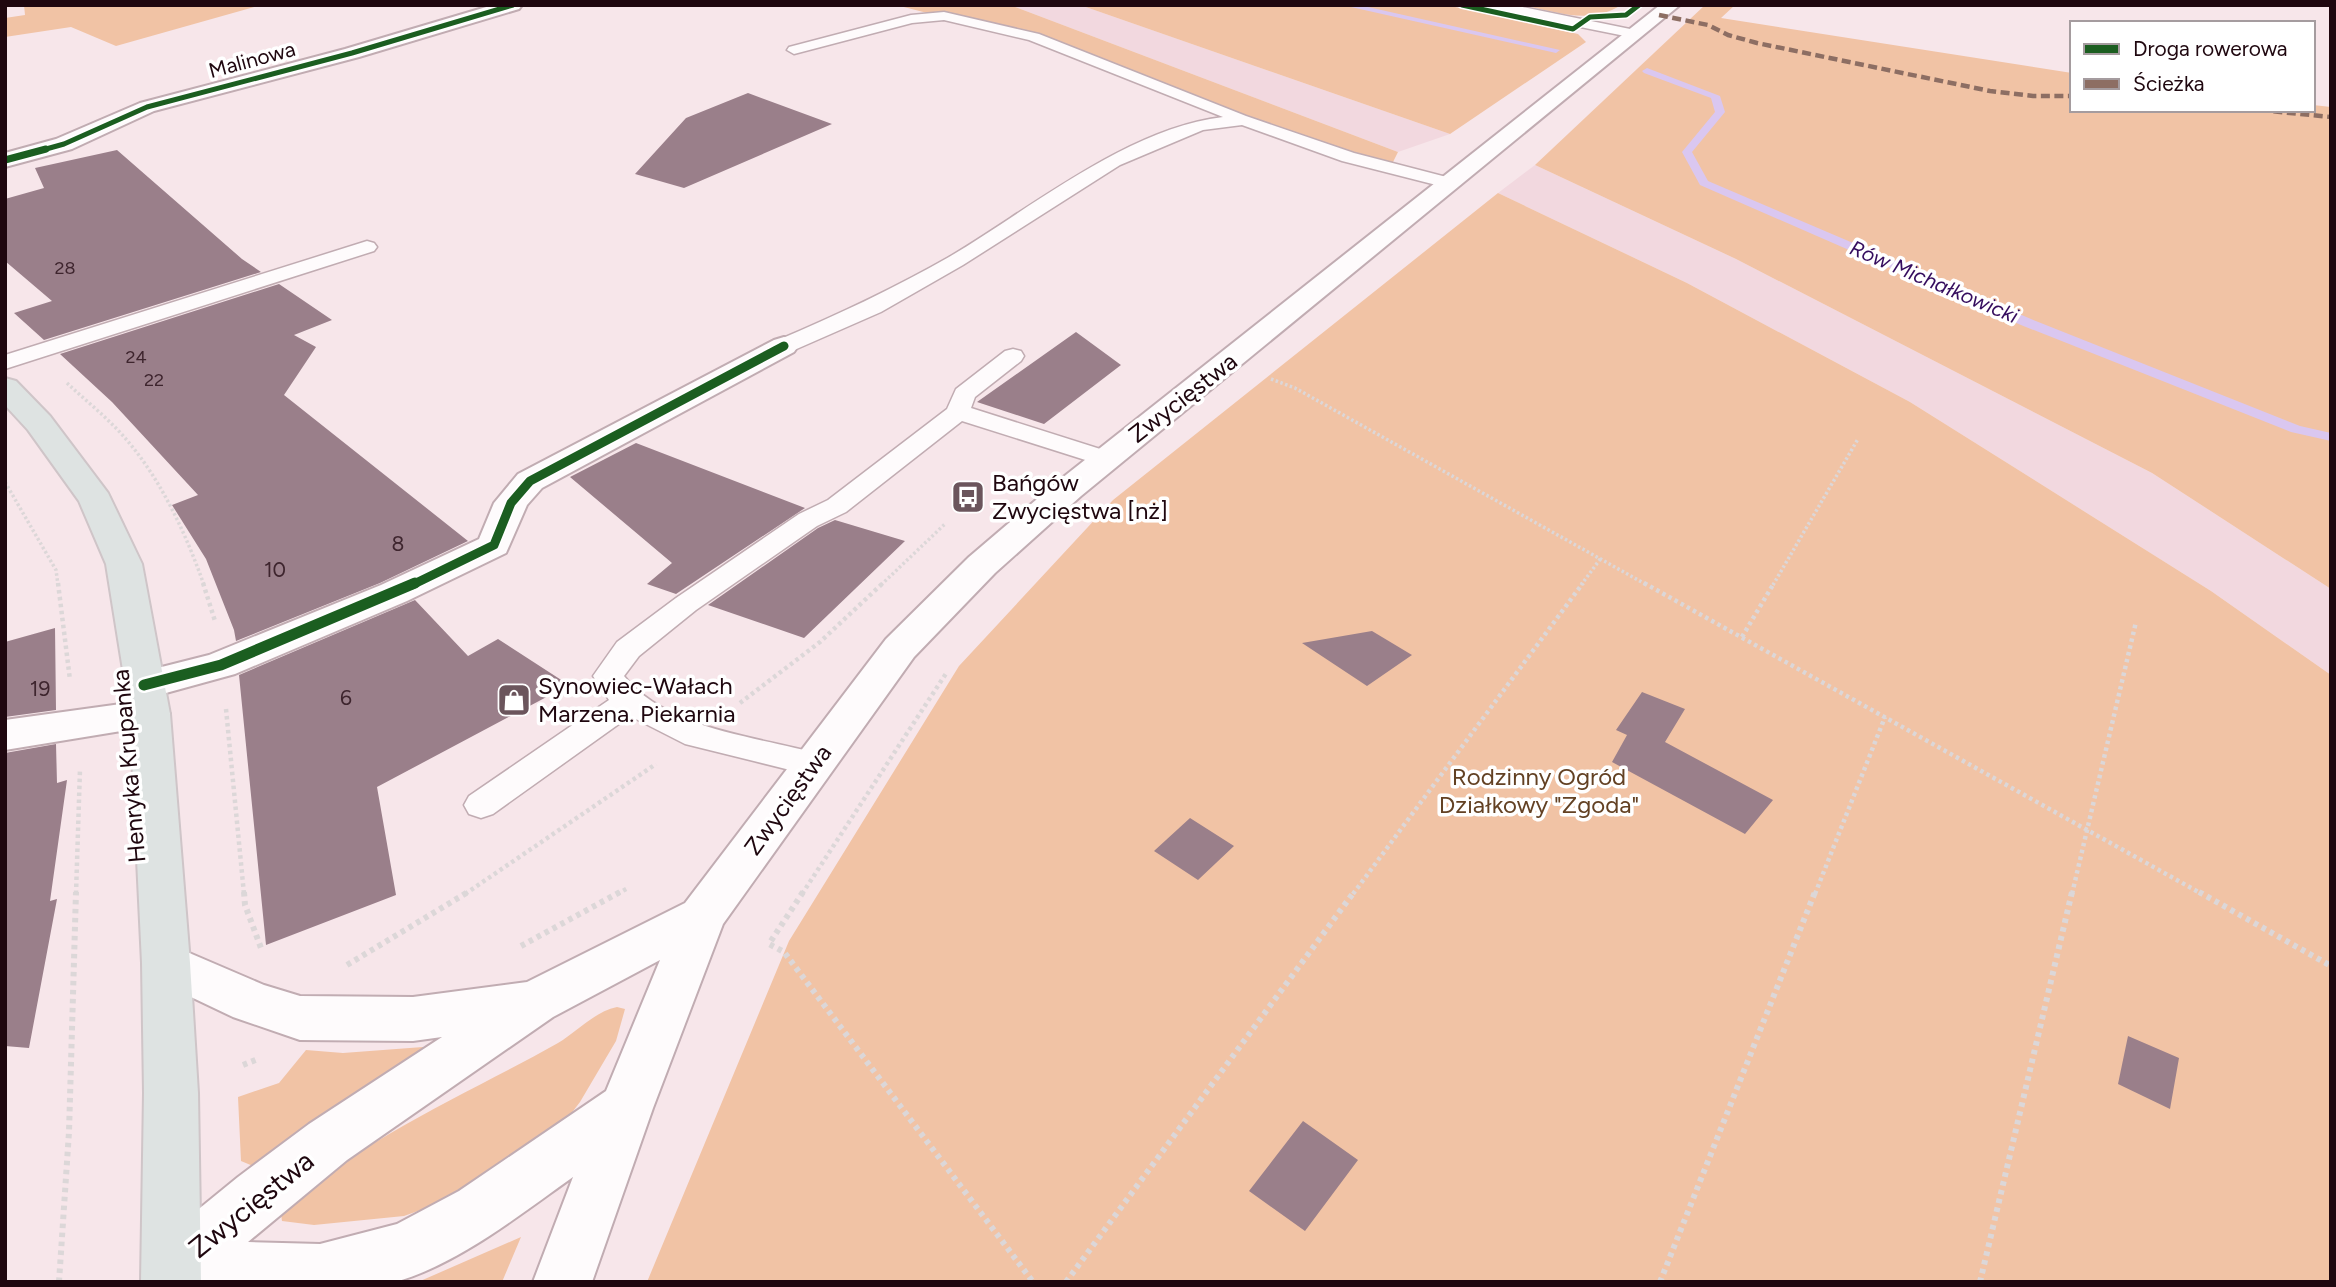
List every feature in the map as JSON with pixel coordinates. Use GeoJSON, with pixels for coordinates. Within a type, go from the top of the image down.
{"type":"FeatureCollection","features":[{"type":"Feature","properties":{"kind":"main road","name":"Malinowa"},"geometry":{"type":"LineString","coordinates":[[5,160],[64,144],[146,107],[352,53],[513,5]]}},
{"type":"Feature","properties":{"kind":"main road","name":"Zwycięstwa"},"geometry":{"type":"LineString","coordinates":[[562,1282],[626,1108],[702,916],[900,648],[982,565],[1107,459],[1671,5]]}},
{"type":"Feature","properties":{"kind":"main road"},"geometry":{"type":"LineString","coordinates":[[5,735],[147,700],[221,665],[394,593],[494,545],[511,503],[530,481],[784,346]]}},
{"type":"Feature","properties":{"kind":"main road","name":"Henryka Krupanka"},"geometry":{"type":"LineString","coordinates":[[5,387],[39,423],[96,500],[124,564],[147,700],[166,963],[171,1093],[172,1275]]}},
{"type":"Feature","properties":{"kind":"main road","name":"Zwycięstwa"},"geometry":{"type":"LineString","coordinates":[[172,1275],[258,1196],[328,1142],[535,1002],[702,916]]}},
{"type":"Feature","properties":{"kind":"main road","name":"Zwycięstwa"},"geometry":{"type":"LineString","coordinates":[[166,963],[251,1002],[300,1018],[413,1018],[535,1002]]}},
{"type":"Feature","properties":{"kind":"main road","name":"Zwycięstwa"},"geometry":{"type":"LineString","coordinates":[[172,1275],[320,1273],[406,1250],[479,1210],[626,1108]]}},
{"type":"Feature","properties":{"kind":"lane"},"geometry":{"type":"LineString","coordinates":[[1491,5],[1634,34]]}},
{"type":"Feature","properties":{"kind":"lane"},"geometry":{"type":"LineString","coordinates":[[794,50],[911,19],[944,16],[1034,37],[1243,120],[1349,157],[1451,184]]}},
{"type":"Feature","properties":{"kind":"lane"},"geometry":{"type":"LineString","coordinates":[[784,346],[873,307],[956,261],[1083,179],[1135,150],[1200,125],[1243,120]]}},
{"type":"Feature","properties":{"kind":"lane"},"geometry":{"type":"LineString","coordinates":[[5,362],[368,247]]}},
{"type":"Feature","properties":{"kind":"lane"},"geometry":{"type":"LineString","coordinates":[[814,764],[696,736],[628,702],[608,676],[628,649],[686,604],[808,520],[837,506],[958,412],[964,394],[1013,356]]}},
{"type":"Feature","properties":{"kind":"lane"},"geometry":{"type":"LineString","coordinates":[[958,412],[1107,459]]}},
{"type":"Feature","properties":{"kind":"lane"},"geometry":{"type":"LineString","coordinates":[[481,805],[628,702]]}},
{"type":"Feature","properties":{"kind":"path"},"geometry":{"type":"LineString","coordinates":[[35,353],[126,439],[155,477],[214,618],[245,905],[258,945],[269,953]]}},
{"type":"Feature","properties":{"kind":"path"},"geometry":{"type":"LineString","coordinates":[[1262,376],[1295,388],[2331,966]]}},
{"type":"Feature","properties":{"kind":"path"},"geometry":{"type":"LineString","coordinates":[[1742,637],[1858,439]]}},
{"type":"Feature","properties":{"kind":"path"},"geometry":{"type":"LineString","coordinates":[[5,482],[56,570],[71,687]]}},
{"type":"Feature","properties":{"kind":"path"},"geometry":{"type":"LineString","coordinates":[[341,968],[492,878],[696,736],[820,642],[945,524]]}},
{"type":"Feature","properties":{"kind":"path"},"geometry":{"type":"LineString","coordinates":[[1066,1282],[1601,558]]}},
{"type":"Feature","properties":{"kind":"path"},"geometry":{"type":"LineString","coordinates":[[1980,1282],[2136,622]]}},
{"type":"Feature","properties":{"kind":"path"},"geometry":{"type":"LineString","coordinates":[[953,663],[769,944],[784,952],[1032,1282]]}},
{"type":"Feature","properties":{"kind":"path"},"geometry":{"type":"LineString","coordinates":[[1660,1282],[1885,717]]}},
{"type":"Feature","properties":{"kind":"path"},"geometry":{"type":"LineString","coordinates":[[59,1282],[69,1132],[80,765],[68,761]]}},
{"type":"Feature","properties":{"kind":"path"},"geometry":{"type":"LineString","coordinates":[[518,948],[628,888]]}},
{"type":"Feature","properties":{"kind":"shaded area"},"geometry":{"type":"Polygon","coordinates":[[[1010,5],[1080,5],[1450,134],[1398,152],[1010,5]]]}},
{"type":"Feature","properties":{"kind":"shaded area"},"geometry":{"type":"Polygon","coordinates":[[[1535,165],[1736,259],[2152,473],[2331,589],[2331,675],[2211,591],[1910,402],[1687,283],[1498,193],[1535,165]]]}},
{"type":"Feature","properties":{"kind":"green space"},"geometry":{"type":"Polygon","coordinates":[[[24,5],[261,5],[116,46],[71,27],[5,37],[5,18],[25,15],[24,5]]]}},
{"type":"Feature","properties":{"kind":"green space"},"geometry":{"type":"Polygon","coordinates":[[[896,5],[1010,5],[1398,152],[1392,164],[1148,86],[1021,37],[896,5]]]}},
{"type":"Feature","properties":{"kind":"green space"},"geometry":{"type":"Polygon","coordinates":[[[1080,5],[1446,5],[1578,34],[1586,42],[1450,134],[1080,5]]]}},
{"type":"Feature","properties":{"kind":"green space"},"geometry":{"type":"Polygon","coordinates":[[[1523,5],[1621,5],[1610,11],[1586,16],[1523,5]]]}},
{"type":"Feature","properties":{"kind":"green space"},"geometry":{"type":"Polygon","coordinates":[[[1705,5],[1735,5],[1721,18],[2070,73],[2070,112],[2315,112],[2315,105],[2331,107],[2331,589],[2152,473],[1736,259],[1535,165],[1705,5]]]}},
{"type":"Feature","properties":{"kind":"green space","name":"Rodzinny Ogród Działkowy \"Zgoda\""},"geometry":{"type":"Polygon","coordinates":[[[1498,193],[1687,283],[1910,402],[2211,591],[2331,675],[2331,1282],[647,1282],[789,941],[959,666],[1113,500],[1498,193]]]}},
{"type":"Feature","properties":{"kind":"green space"},"geometry":{"type":"Polygon","coordinates":[[[617,1007],[625,1009],[616,1041],[580,1102],[557,1132],[465,1194],[404,1216],[314,1225],[282,1221],[281,1214],[312,1187],[379,1140],[558,1043],[593,1017],[617,1007]]]}},
{"type":"Feature","properties":{"kind":"green space"},"geometry":{"type":"Polygon","coordinates":[[[423,1047],[428,1049],[269,1158],[253,1166],[241,1161],[238,1097],[279,1083],[306,1050],[343,1053],[423,1047]]]}},
{"type":"Feature","properties":{"kind":"green space"},"geometry":{"type":"Polygon","coordinates":[[[521,1237],[502,1282],[418,1282],[521,1237]]]}},
{"type":"Feature","properties":{"kind":"building"},"geometry":{"type":"Polygon","coordinates":[[[748,93],[832,124],[684,188],[635,174],[686,118],[748,93]]]}},
{"type":"Feature","properties":{"kind":"building"},"geometry":{"type":"Polygon","coordinates":[[[117,150],[242,259],[261,272],[44,340],[14,313],[52,301],[5,261],[5,199],[44,188],[35,168],[117,150]]]}},
{"type":"Feature","properties":{"kind":"building"},"geometry":{"type":"Polygon","coordinates":[[[279,284],[332,320],[294,335],[316,347],[284,395],[468,541],[380,583],[236,641],[206,559],[172,505],[198,495],[112,402],[60,354],[279,284]]]}},
{"type":"Feature","properties":{"kind":"building"},"geometry":{"type":"Polygon","coordinates":[[[1076,332],[1121,365],[1044,424],[977,402],[1076,332]]]}},
{"type":"Feature","properties":{"kind":"building"},"geometry":{"type":"Polygon","coordinates":[[[636,443],[805,508],[676,594],[647,584],[672,563],[570,477],[636,443]]]}},
{"type":"Feature","properties":{"kind":"building"},"geometry":{"type":"Polygon","coordinates":[[[835,520],[905,541],[804,638],[708,605],[818,528],[835,520]]]}},
{"type":"Feature","properties":{"kind":"building"},"geometry":{"type":"Polygon","coordinates":[[[415,600],[468,656],[498,639],[569,685],[377,787],[396,895],[266,945],[239,675],[415,600]]]}},
{"type":"Feature","properties":{"kind":"building"},"geometry":{"type":"Polygon","coordinates":[[[55,628],[56,710],[5,717],[5,642],[55,628]]]}},
{"type":"Feature","properties":{"kind":"building"},"geometry":{"type":"Polygon","coordinates":[[[1372,631],[1412,655],[1367,686],[1302,643],[1372,631]]]}},
{"type":"Feature","properties":{"kind":"building"},"geometry":{"type":"Polygon","coordinates":[[[1642,692],[1685,709],[1665,742],[1773,800],[1745,834],[1612,762],[1627,735],[1616,730],[1642,692]]]}},
{"type":"Feature","properties":{"kind":"building"},"geometry":{"type":"Polygon","coordinates":[[[56,744],[57,783],[67,780],[50,901],[57,899],[29,1048],[5,1046],[5,753],[56,744]]]}},
{"type":"Feature","properties":{"kind":"building"},"geometry":{"type":"Polygon","coordinates":[[[1190,818],[1234,846],[1198,880],[1154,851],[1190,818]]]}},
{"type":"Feature","properties":{"kind":"building"},"geometry":{"type":"Polygon","coordinates":[[[2128,1036],[2179,1058],[2170,1109],[2118,1084],[2128,1036]]]}},
{"type":"Feature","properties":{"kind":"building"},"geometry":{"type":"Polygon","coordinates":[[[1303,1121],[1358,1160],[1305,1231],[1249,1191],[1303,1121]]]}},
{"type":"Feature","properties":{"kind":"waterway","name":"Rów Michałkowicki"},"geometry":{"type":"LineString","coordinates":[[1346,5],[1556,50]]}},
{"type":"Feature","properties":{"kind":"waterway","name":"Rów Michałkowicki"},"geometry":{"type":"LineString","coordinates":[[1647,71],[1715,96],[1720,112],[1687,152],[1704,183],[2026,322],[2296,429],[2331,437]]}},
{"type":"Feature","properties":{"kind":"marked path"},"geometry":{"type":"LineString","coordinates":[[1659,15],[1708,25],[1728,35],[1757,43],[1990,91],[2033,96],[2070,96]]}},
{"type":"Feature","properties":{"kind":"marked path"},"geometry":{"type":"LineString","coordinates":[[2280,112],[2331,117]]}},
{"type":"Feature","properties":{"kind":"cycle path"},"geometry":{"type":"LineString","coordinates":[[5,160],[64,144],[147,107],[352,53],[513,5]]}},
{"type":"Feature","properties":{"kind":"cycle path"},"geometry":{"type":"LineString","coordinates":[[1462,5],[1573,29],[1590,17],[1626,15],[1639,5]]}},
{"type":"Feature","properties":{"kind":"cycle path"},"geometry":{"type":"LineString","coordinates":[[144,685],[221,665],[394,593],[494,545],[511,503],[530,481],[784,346]]}},
{"type":"Feature","properties":{"kind":"place","name":"Bańgów Zwycięstwa [nż]"},"geometry":{"type":"Point","coordinates":[968,497]}},
{"type":"Feature","properties":{"kind":"place","name":"Synowiec-Wałach Marzena. Piekarnia"},"geometry":{"type":"Point","coordinates":[514,700]}}]}
